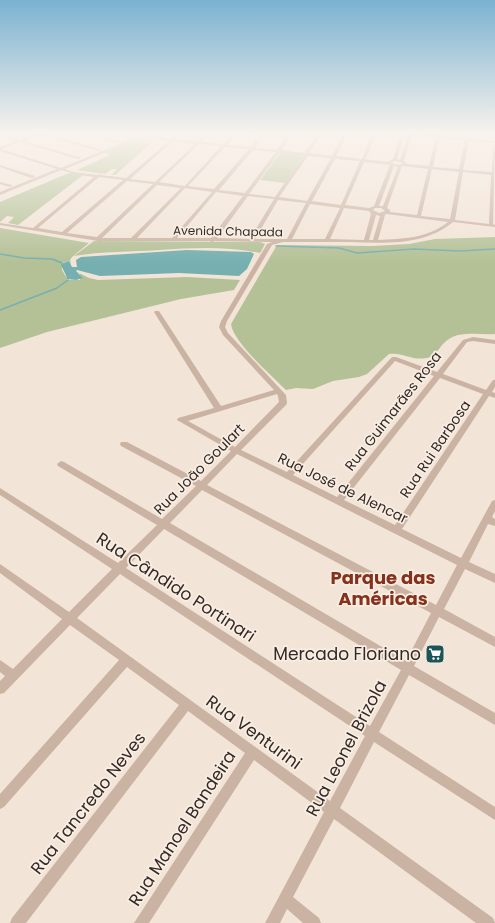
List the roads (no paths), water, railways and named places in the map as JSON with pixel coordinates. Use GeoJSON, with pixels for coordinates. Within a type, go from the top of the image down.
{"type":"FeatureCollection","features":[{"type":"Feature","properties":{"kind":"street"},"geometry":{"type":"LineString","coordinates":[[0,190],[33,177]]}},
{"type":"Feature","properties":{"kind":"street"},"geometry":{"type":"LineString","coordinates":[[0,194],[37,177]]}},
{"type":"Feature","properties":{"kind":"street"},"geometry":{"type":"LineString","coordinates":[[33,230],[97,177]]}},
{"type":"Feature","properties":{"kind":"street"},"geometry":{"type":"LineString","coordinates":[[114,177],[493,224],[494,177]]}},
{"type":"Feature","properties":{"kind":"street"},"geometry":{"type":"LineString","coordinates":[[98,239],[162,177]]}},
{"type":"Feature","properties":{"kind":"street"},"geometry":{"type":"LineString","coordinates":[[133,239],[194,177]]}},
{"type":"Feature","properties":{"kind":"street"},"geometry":{"type":"LineString","coordinates":[[173,240],[227,177]]}},
{"type":"Feature","properties":{"kind":"street"},"geometry":{"type":"LineString","coordinates":[[212,241],[259,177]]}},
{"type":"Feature","properties":{"kind":"street"},"geometry":{"type":"LineString","coordinates":[[251,241],[291,177]]}},
{"type":"Feature","properties":{"kind":"street"},"geometry":{"type":"LineString","coordinates":[[288,241],[322,177]]}},
{"type":"Feature","properties":{"kind":"street"},"geometry":{"type":"LineString","coordinates":[[328,241],[356,177]]}},
{"type":"Feature","properties":{"kind":"street"},"geometry":{"type":"LineString","coordinates":[[366,241],[373,209],[385,177]]}},
{"type":"Feature","properties":{"kind":"street"},"geometry":{"type":"LineString","coordinates":[[375,241],[398,177]]}},
{"type":"Feature","properties":{"kind":"street"},"geometry":{"type":"LineString","coordinates":[[419,215],[428,177]]}},
{"type":"Feature","properties":{"kind":"street"},"geometry":{"type":"LineString","coordinates":[[452,219],[460,177]]}},
{"type":"Feature","properties":{"kind":"street"},"geometry":{"type":"LineString","coordinates":[[63,234],[128,179]]}},
{"type":"Feature","properties":{"kind":"street"},"geometry":{"type":"LineString","coordinates":[[0,183],[10,186]]}},
{"type":"Feature","properties":{"kind":"street","name":"Avenida Chapada"},"geometry":{"type":"LineString","coordinates":[[0,224],[98,239],[263,241],[269,245],[281,241],[375,241],[405,239],[428,234],[438,230],[452,219]]}},
{"type":"Feature","properties":{"kind":"street"},"geometry":{"type":"LineString","coordinates":[[269,245],[224,321],[222,327],[225,334],[280,393]]}},
{"type":"Feature","properties":{"kind":"street"},"geometry":{"type":"LineString","coordinates":[[157,312],[219,409]]}},
{"type":"Feature","properties":{"kind":"street","name":"Rua Guimarães Rosa"},"geometry":{"type":"LineString","coordinates":[[339,502],[465,341],[470,339],[495,342]]}},
{"type":"Feature","properties":{"kind":"street"},"geometry":{"type":"LineString","coordinates":[[288,476],[394,358],[491,394]]}},
{"type":"Feature","properties":{"kind":"street","name":"Rua Rui Barbosa"},"geometry":{"type":"LineString","coordinates":[[397,530],[491,394],[495,382]]}},
{"type":"Feature","properties":{"kind":"street"},"geometry":{"type":"LineString","coordinates":[[184,422],[219,409],[280,393]]}},
{"type":"Feature","properties":{"kind":"street"},"geometry":{"type":"LineString","coordinates":[[184,422],[280,393]]}},
{"type":"Feature","properties":{"kind":"street","name":"Rua João Goulart"},"geometry":{"type":"LineString","coordinates":[[0,689],[283,403],[280,393]]}},
{"type":"Feature","properties":{"kind":"street","name":"Rua José de Alencar"},"geometry":{"type":"LineString","coordinates":[[184,422],[236,451],[495,579]]}},
{"type":"Feature","properties":{"kind":"street"},"geometry":{"type":"LineString","coordinates":[[124,444],[495,642]]}},
{"type":"Feature","properties":{"kind":"street"},"geometry":{"type":"LineString","coordinates":[[62,464],[163,525],[495,719]]}},
{"type":"Feature","properties":{"kind":"street","name":"Rua Cândido Portinari"},"geometry":{"type":"LineString","coordinates":[[0,491],[495,814]]}},
{"type":"Feature","properties":{"kind":"street","name":"Rua Leonel Brizola"},"geometry":{"type":"LineString","coordinates":[[272,923],[463,563],[491,521],[495,503]]}},
{"type":"Feature","properties":{"kind":"street","name":"Rua Venturini"},"geometry":{"type":"LineString","coordinates":[[0,568],[488,923]]}},
{"type":"Feature","properties":{"kind":"street"},"geometry":{"type":"LineString","coordinates":[[0,803],[126,660]]}},
{"type":"Feature","properties":{"kind":"street"},"geometry":{"type":"LineString","coordinates":[[0,665],[13,676]]}},
{"type":"Feature","properties":{"kind":"street","name":"Rua Tancredo Neves"},"geometry":{"type":"LineString","coordinates":[[17,923],[187,704]]}},
{"type":"Feature","properties":{"kind":"street","name":"Rua Manoel Bandeira"},"geometry":{"type":"LineString","coordinates":[[141,923],[252,752]]}},
{"type":"Feature","properties":{"kind":"street"},"geometry":{"type":"LineString","coordinates":[[285,899],[314,923]]}},
{"type":"Feature","properties":{"kind":"water"},"geometry":{"type":"Polygon","coordinates":[[[187,250],[251,252],[254,254],[247,269],[239,276],[179,273],[100,276],[77,270],[76,271],[83,278],[76,280],[67,279],[61,264],[69,261],[72,267],[77,267],[76,260],[81,257],[187,250]]]}},
{"type":"Feature","properties":{"kind":"waterway"},"geometry":{"type":"LineString","coordinates":[[276,246],[339,248],[357,253],[414,249],[459,251],[495,249]]}},
{"type":"Feature","properties":{"kind":"waterway"},"geometry":{"type":"LineString","coordinates":[[0,254],[24,258],[52,259],[62,263]]}},
{"type":"Feature","properties":{"kind":"waterway"},"geometry":{"type":"LineString","coordinates":[[0,310],[57,288],[68,280]]}},
{"type":"Feature","properties":{"kind":"place","name":"Mercado Floriano"},"geometry":{"type":"Point","coordinates":[435,654]}},
{"type":"Feature","properties":{"kind":"district","name":"Parque das Américas"},"geometry":{"type":"Point","coordinates":[383,587]}}]}
